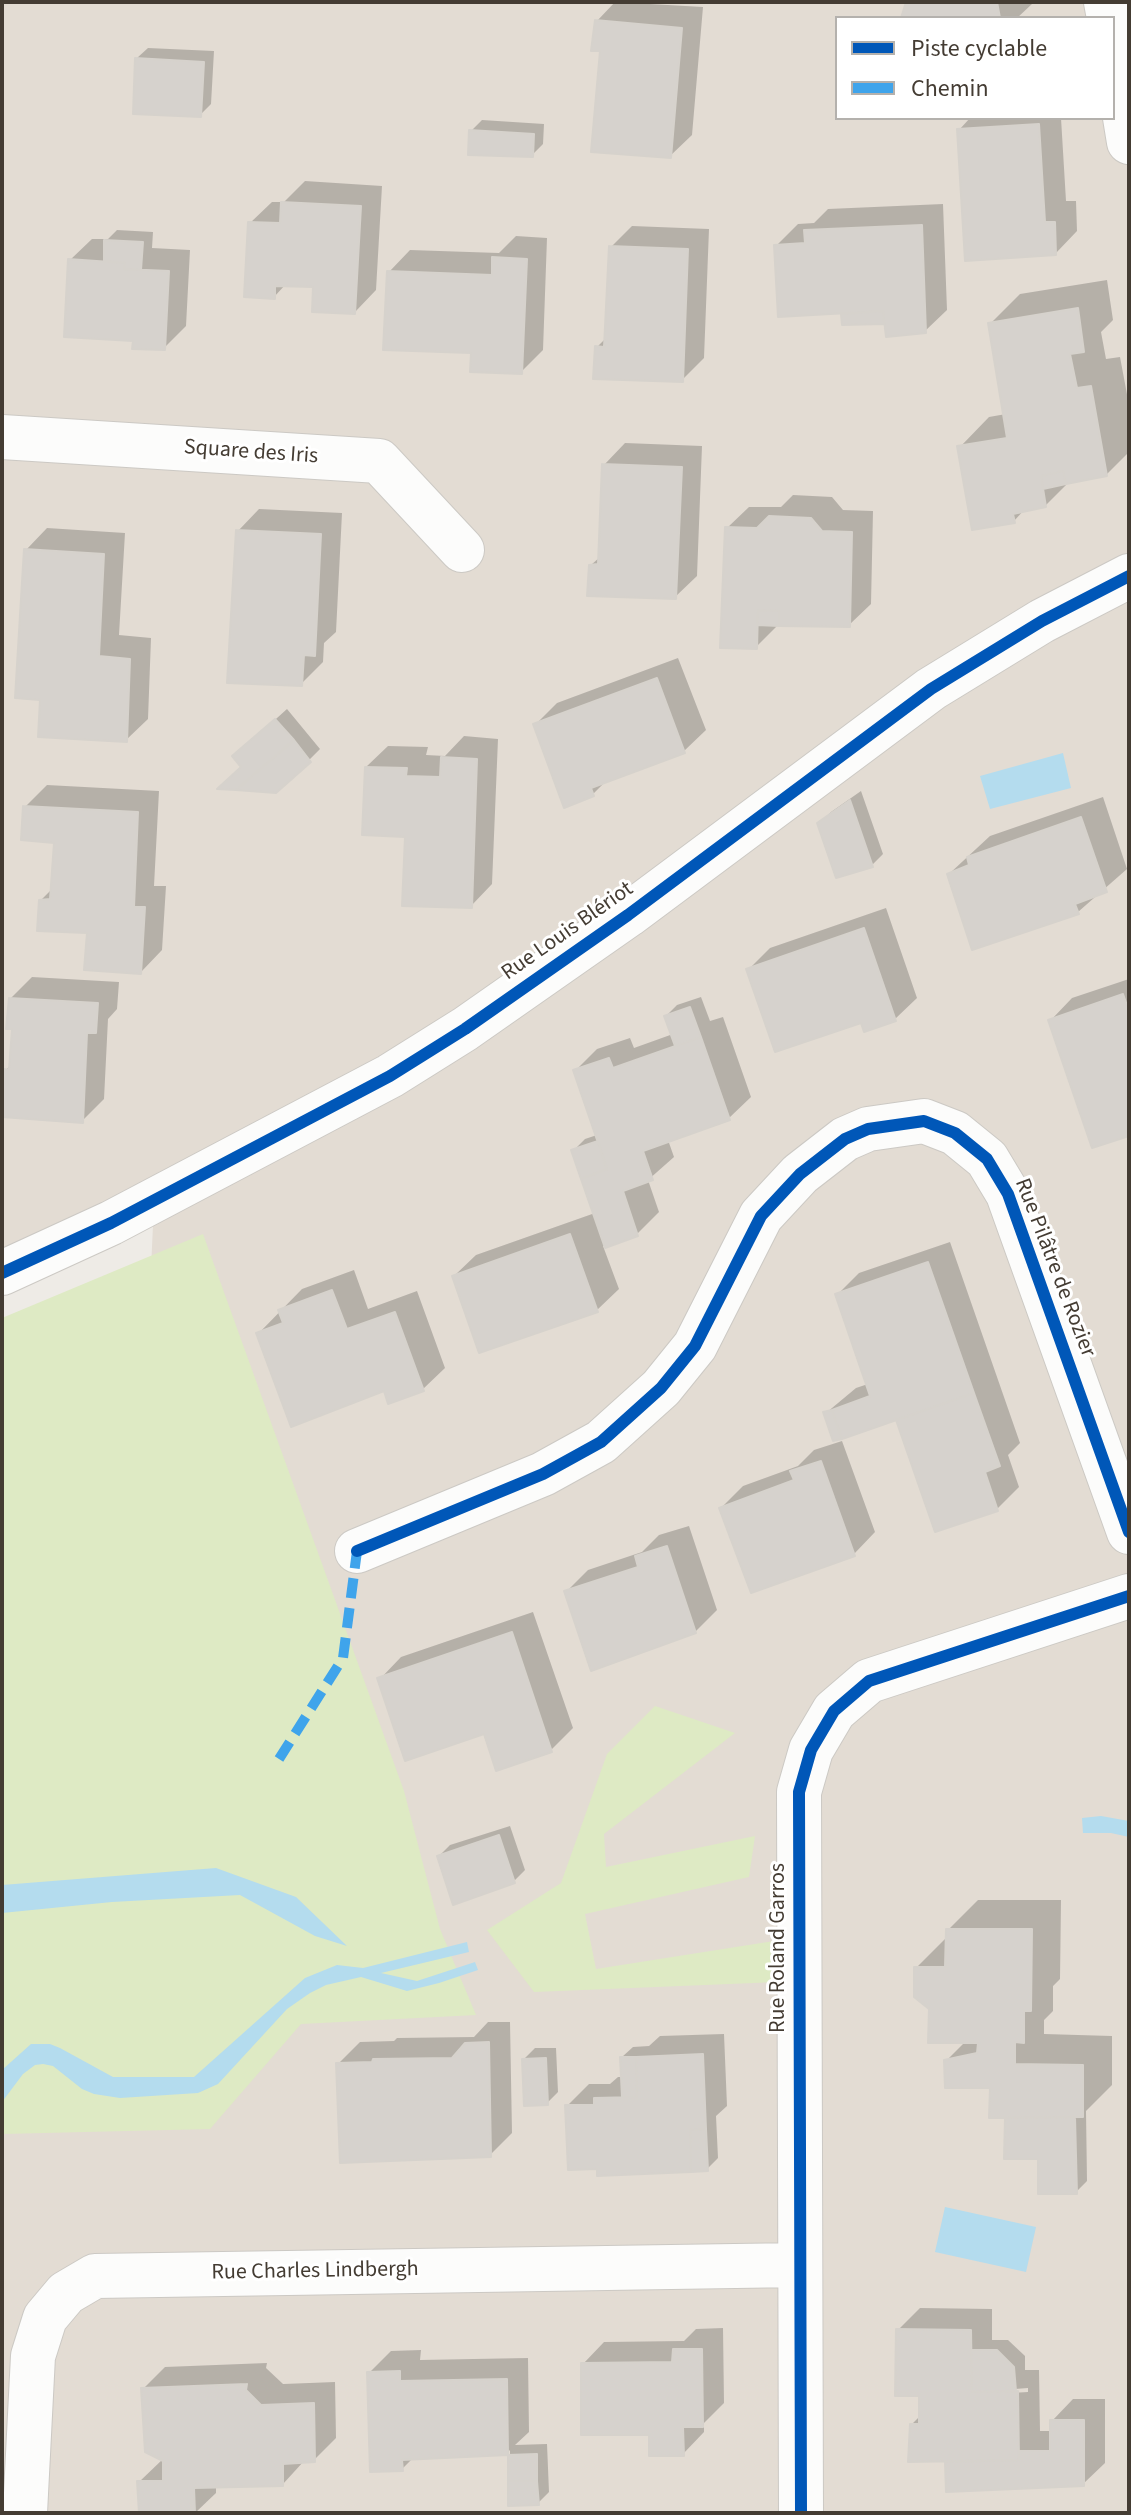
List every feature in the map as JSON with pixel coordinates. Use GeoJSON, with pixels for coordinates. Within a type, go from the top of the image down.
{"type":"FeatureCollection","features":[{"type":"Feature","properties":{"kind":"street"},"geometry":{"type":"LineString","coordinates":[[1115,56],[1129,142]]}},
{"type":"Feature","properties":{"kind":"street","name":"Square des Iris"},"geometry":{"type":"LineString","coordinates":[[2,437],[379,461],[462,550]]}},
{"type":"Feature","properties":{"kind":"street","name":"Rue Louis Blériot"},"geometry":{"type":"LineString","coordinates":[[2,1273],[111,1223],[390,1076],[628,915],[931,689],[1042,621],[1129,576]]}},
{"type":"Feature","properties":{"kind":"street","name":"Rue Pilâtre de Rozier"},"geometry":{"type":"LineString","coordinates":[[357,1551],[543,1474],[601,1442],[661,1388],[695,1346],[761,1216],[800,1174],[845,1139],[868,1129],[924,1121],[955,1133],[987,1159],[1008,1194],[1129,1532]]}},
{"type":"Feature","properties":{"kind":"street","name":"Rue Roland Garros"},"geometry":{"type":"LineString","coordinates":[[801,2513],[799,1792],[811,1750],[834,1711],[869,1681],[1129,1596]]}},
{"type":"Feature","properties":{"kind":"street","name":"Rue Charles Lindbergh"},"geometry":{"type":"LineString","coordinates":[[25,2513],[33,2356],[45,2318],[66,2293],[95,2276],[799,2265]]}},
{"type":"Feature","properties":{"kind":"shaded area"},"geometry":{"type":"Polygon","coordinates":[[[2,2],[1129,2],[1129,2513],[2,2513],[2,2107],[113,2104],[153,1225],[2,1273],[2,2]]]}},
{"type":"Feature","properties":{"kind":"green space"},"geometry":{"type":"Polygon","coordinates":[[[203,1234],[404,1791],[440,1929],[476,2015],[301,2024],[210,2129],[2,2134],[2,1318],[203,1234]]]}},
{"type":"Feature","properties":{"kind":"green space"},"geometry":{"type":"Polygon","coordinates":[[[655,1706],[735,1733],[604,1834],[606,1867],[755,1836],[749,1877],[585,1914],[596,1969],[774,1941],[778,1982],[534,1992],[487,1930],[561,1883],[607,1754],[655,1706]]]}},
{"type":"Feature","properties":{"kind":"water"},"geometry":{"type":"Polygon","coordinates":[[[1063,753],[1071,788],[990,809],[980,776],[1063,753]]]}},
{"type":"Feature","properties":{"kind":"water"},"geometry":{"type":"Polygon","coordinates":[[[1101,1816],[1129,1821],[1129,1837],[1111,1833],[1083,1833],[1082,1818],[1101,1816]]]}},
{"type":"Feature","properties":{"kind":"water"},"geometry":{"type":"Polygon","coordinates":[[[216,1868],[296,1897],[347,1946],[315,1936],[240,1895],[112,1902],[2,1913],[2,1885],[216,1868]]]}},
{"type":"Feature","properties":{"kind":"water"},"geometry":{"type":"Polygon","coordinates":[[[467,1942],[469,1952],[381,1973],[417,1981],[475,1962],[478,1970],[439,1983],[407,1991],[361,1977],[326,1985],[310,1993],[287,2009],[218,2084],[198,2093],[120,2098],[94,2094],[82,2089],[53,2066],[43,2064],[35,2065],[23,2074],[2,2102],[2,2070],[31,2044],[50,2044],[60,2048],[113,2077],[194,2077],[305,1978],[337,1965],[363,1968],[467,1942]]]}},
{"type":"Feature","properties":{"kind":"water"},"geometry":{"type":"Polygon","coordinates":[[[945,2207],[1036,2227],[1026,2272],[935,2252],[945,2207]]]}},
{"type":"Feature","properties":{"kind":"building"},"geometry":{"type":"Polygon","coordinates":[[[906,2],[997,2],[1000,16],[902,16],[906,2]]]}},
{"type":"Feature","properties":{"kind":"building"},"geometry":{"type":"Polygon","coordinates":[[[595,20],[682,28],[671,158],[591,152],[600,51],[591,51],[595,20]]]}},
{"type":"Feature","properties":{"kind":"building"},"geometry":{"type":"Polygon","coordinates":[[[135,58],[204,62],[201,117],[133,114],[135,58]]]}},
{"type":"Feature","properties":{"kind":"building"},"geometry":{"type":"Polygon","coordinates":[[[1039,124],[1045,222],[1055,222],[1056,255],[965,261],[957,129],[1039,124]]]}},
{"type":"Feature","properties":{"kind":"building"},"geometry":{"type":"Polygon","coordinates":[[[469,130],[534,134],[533,157],[468,155],[469,130]]]}},
{"type":"Feature","properties":{"kind":"building"},"geometry":{"type":"Polygon","coordinates":[[[281,202],[361,206],[355,314],[312,312],[313,287],[275,286],[275,299],[244,297],[248,222],[280,223],[281,202]]]}},
{"type":"Feature","properties":{"kind":"building"},"geometry":{"type":"Polygon","coordinates":[[[922,225],[926,333],[886,337],[883,311],[778,317],[774,245],[805,243],[804,230],[922,225]]]}},
{"type":"Feature","properties":{"kind":"building"},"geometry":{"type":"Polygon","coordinates":[[[104,240],[143,242],[141,270],[124,269],[125,263],[104,261],[104,240]]]}},
{"type":"Feature","properties":{"kind":"building"},"geometry":{"type":"Polygon","coordinates":[[[609,246],[688,249],[683,382],[593,379],[595,346],[604,347],[609,246]]]}},
{"type":"Feature","properties":{"kind":"building"},"geometry":{"type":"Polygon","coordinates":[[[492,257],[527,259],[522,374],[470,372],[471,353],[383,350],[387,271],[492,275],[492,257]]]}},
{"type":"Feature","properties":{"kind":"building"},"geometry":{"type":"Polygon","coordinates":[[[68,259],[125,263],[124,269],[169,271],[165,350],[132,349],[133,341],[64,337],[68,259]]]}},
{"type":"Feature","properties":{"kind":"building"},"geometry":{"type":"Polygon","coordinates":[[[1078,308],[1084,352],[1070,354],[1077,388],[1091,386],[1107,476],[1066,484],[1063,471],[1041,476],[1046,507],[1013,514],[1015,523],[972,530],[957,446],[1007,438],[988,323],[1078,308]]]}},
{"type":"Feature","properties":{"kind":"building"},"geometry":{"type":"Polygon","coordinates":[[[883,311],[884,324],[842,325],[841,314],[883,311]]]}},
{"type":"Feature","properties":{"kind":"building"},"geometry":{"type":"Polygon","coordinates":[[[602,464],[682,467],[676,599],[587,596],[589,565],[598,564],[602,464]]]}},
{"type":"Feature","properties":{"kind":"building"},"geometry":{"type":"Polygon","coordinates":[[[1063,471],[1066,484],[1043,489],[1041,476],[1063,471]]]}},
{"type":"Feature","properties":{"kind":"building"},"geometry":{"type":"Polygon","coordinates":[[[769,516],[811,518],[822,531],[852,532],[850,627],[779,626],[779,611],[758,610],[757,649],[720,648],[725,527],[757,528],[769,516]]]}},
{"type":"Feature","properties":{"kind":"building"},"geometry":{"type":"Polygon","coordinates":[[[236,530],[321,534],[315,656],[304,655],[302,686],[227,683],[236,530]]]}},
{"type":"Feature","properties":{"kind":"building"},"geometry":{"type":"Polygon","coordinates":[[[24,549],[104,554],[99,656],[130,659],[127,742],[38,737],[40,700],[15,698],[24,549]]]}},
{"type":"Feature","properties":{"kind":"building"},"geometry":{"type":"Polygon","coordinates":[[[758,610],[779,611],[779,626],[757,625],[758,610]]]}},
{"type":"Feature","properties":{"kind":"building"},"geometry":{"type":"Polygon","coordinates":[[[657,678],[685,753],[591,788],[594,796],[564,808],[533,724],[657,678]]]}},
{"type":"Feature","properties":{"kind":"building"},"geometry":{"type":"Polygon","coordinates":[[[275,719],[294,740],[236,790],[217,789],[241,767],[232,756],[275,719]]]}},
{"type":"Feature","properties":{"kind":"building"},"geometry":{"type":"Polygon","coordinates":[[[294,740],[311,762],[276,793],[236,790],[294,740]]]}},
{"type":"Feature","properties":{"kind":"building"},"geometry":{"type":"Polygon","coordinates":[[[441,757],[477,759],[472,908],[402,906],[405,837],[362,835],[365,767],[407,768],[406,776],[440,777],[441,757]]]}},
{"type":"Feature","properties":{"kind":"building"},"geometry":{"type":"Polygon","coordinates":[[[850,800],[873,867],[836,878],[817,823],[850,800]]]}},
{"type":"Feature","properties":{"kind":"building"},"geometry":{"type":"Polygon","coordinates":[[[23,806],[138,812],[134,907],[145,907],[141,974],[84,970],[87,933],[37,931],[39,900],[50,899],[54,843],[21,840],[23,806]]]}},
{"type":"Feature","properties":{"kind":"building"},"geometry":{"type":"Polygon","coordinates":[[[1081,817],[1107,892],[1075,904],[1079,914],[972,950],[947,874],[969,865],[967,857],[1081,817]]]}},
{"type":"Feature","properties":{"kind":"building"},"geometry":{"type":"Polygon","coordinates":[[[864,928],[896,1021],[864,1032],[861,1023],[775,1052],[746,969],[864,928]]]}},
{"type":"Feature","properties":{"kind":"building"},"geometry":{"type":"Polygon","coordinates":[[[1123,994],[1129,1011],[1129,1136],[1092,1148],[1048,1020],[1123,994]]]}},
{"type":"Feature","properties":{"kind":"building"},"geometry":{"type":"Polygon","coordinates":[[[9,998],[98,1003],[96,1033],[87,1033],[83,1123],[2,1117],[4,1069],[9,1070],[12,1029],[6,1029],[9,998]]]}},
{"type":"Feature","properties":{"kind":"building"},"geometry":{"type":"Polygon","coordinates":[[[690,1007],[701,1037],[675,1046],[664,1016],[690,1007]]]}},
{"type":"Feature","properties":{"kind":"building"},"geometry":{"type":"Polygon","coordinates":[[[701,1037],[730,1120],[643,1151],[653,1180],[623,1191],[638,1236],[605,1248],[581,1179],[607,1169],[573,1070],[609,1058],[613,1068],[701,1037]]]}},
{"type":"Feature","properties":{"kind":"building"},"geometry":{"type":"Polygon","coordinates":[[[598,1141],[607,1169],[581,1179],[571,1150],[598,1141]]]}},
{"type":"Feature","properties":{"kind":"building"},"geometry":{"type":"Polygon","coordinates":[[[570,1234],[598,1312],[479,1353],[452,1276],[570,1234]]]}},
{"type":"Feature","properties":{"kind":"building"},"geometry":{"type":"Polygon","coordinates":[[[928,1262],[974,1393],[842,1439],[832,1410],[870,1396],[835,1294],[928,1262]]]}},
{"type":"Feature","properties":{"kind":"building"},"geometry":{"type":"Polygon","coordinates":[[[332,1290],[347,1329],[395,1312],[424,1391],[388,1404],[384,1391],[291,1427],[256,1333],[283,1323],[278,1310],[332,1290]]]}},
{"type":"Feature","properties":{"kind":"building"},"geometry":{"type":"Polygon","coordinates":[[[974,1393],[1000,1466],[985,1472],[998,1511],[935,1532],[896,1420],[974,1393]]]}},
{"type":"Feature","properties":{"kind":"building"},"geometry":{"type":"Polygon","coordinates":[[[832,1410],[842,1439],[833,1441],[823,1412],[832,1410]]]}},
{"type":"Feature","properties":{"kind":"building"},"geometry":{"type":"Polygon","coordinates":[[[821,1461],[855,1556],[751,1593],[719,1508],[794,1480],[790,1471],[821,1461]]]}},
{"type":"Feature","properties":{"kind":"building"},"geometry":{"type":"Polygon","coordinates":[[[667,1546],[696,1633],[591,1671],[564,1591],[638,1567],[635,1556],[667,1546]]]}},
{"type":"Feature","properties":{"kind":"building"},"geometry":{"type":"Polygon","coordinates":[[[512,1632],[552,1752],[496,1771],[484,1734],[405,1761],[377,1678],[512,1632]]]}},
{"type":"Feature","properties":{"kind":"building"},"geometry":{"type":"Polygon","coordinates":[[[499,1835],[515,1883],[453,1905],[437,1856],[499,1835]]]}},
{"type":"Feature","properties":{"kind":"building"},"geometry":{"type":"Polygon","coordinates":[[[946,1929],[1032,1929],[1031,2011],[1024,2011],[1024,2043],[1015,2042],[1015,2064],[1083,2065],[1083,2117],[989,2118],[990,2088],[945,2088],[944,2060],[977,2053],[978,2043],[928,2043],[929,2009],[914,1997],[914,1967],[945,1967],[946,1929]]]}},
{"type":"Feature","properties":{"kind":"building"},"geometry":{"type":"Polygon","coordinates":[[[489,2042],[491,2157],[340,2163],[336,2063],[372,2062],[373,2059],[452,2058],[465,2043],[489,2042]]]}},
{"type":"Feature","properties":{"kind":"building"},"geometry":{"type":"Polygon","coordinates":[[[703,2054],[706,2129],[690,2130],[691,2172],[597,2176],[597,2169],[568,2170],[565,2105],[594,2105],[594,2098],[637,2097],[636,2057],[703,2054]]]}},
{"type":"Feature","properties":{"kind":"building"},"geometry":{"type":"Polygon","coordinates":[[[620,2057],[636,2057],[637,2097],[622,2097],[620,2057]]]}},
{"type":"Feature","properties":{"kind":"building"},"geometry":{"type":"Polygon","coordinates":[[[546,2058],[548,2105],[524,2106],[522,2059],[546,2058]]]}},
{"type":"Feature","properties":{"kind":"building"},"geometry":{"type":"Polygon","coordinates":[[[1075,2117],[1077,2194],[1038,2194],[1038,2159],[1004,2159],[1005,2118],[1075,2117]]]}},
{"type":"Feature","properties":{"kind":"building"},"geometry":{"type":"Polygon","coordinates":[[[706,2129],[708,2171],[691,2172],[690,2130],[706,2129]]]}},
{"type":"Feature","properties":{"kind":"building"},"geometry":{"type":"Polygon","coordinates":[[[896,2329],[971,2330],[972,2392],[1018,2391],[1019,2460],[908,2462],[910,2424],[919,2424],[919,2396],[895,2396],[896,2329]]]}},
{"type":"Feature","properties":{"kind":"building"},"geometry":{"type":"Polygon","coordinates":[[[673,2349],[702,2349],[703,2427],[683,2427],[684,2456],[649,2456],[649,2435],[581,2435],[581,2363],[672,2362],[673,2349]]]}},
{"type":"Feature","properties":{"kind":"building"},"geometry":{"type":"Polygon","coordinates":[[[971,2350],[997,2350],[1014,2367],[1016,2391],[972,2392],[971,2350]]]}},
{"type":"Feature","properties":{"kind":"building"},"geometry":{"type":"Polygon","coordinates":[[[400,2371],[400,2381],[507,2379],[508,2455],[402,2460],[403,2471],[370,2472],[367,2372],[400,2371]]]}},
{"type":"Feature","properties":{"kind":"building"},"geometry":{"type":"Polygon","coordinates":[[[247,2384],[246,2390],[261,2405],[314,2403],[315,2462],[283,2464],[283,2486],[194,2488],[195,2513],[139,2513],[137,2481],[163,2481],[163,2461],[145,2452],[141,2388],[247,2384]]]}},
{"type":"Feature","properties":{"kind":"building"},"geometry":{"type":"Polygon","coordinates":[[[1050,2420],[1084,2420],[1084,2486],[946,2492],[945,2462],[1019,2460],[1019,2451],[1050,2451],[1050,2420]]]}},
{"type":"Feature","properties":{"kind":"building"},"geometry":{"type":"Polygon","coordinates":[[[537,2454],[537,2481],[508,2481],[508,2455],[537,2454]]]}},
{"type":"Feature","properties":{"kind":"building"},"geometry":{"type":"Polygon","coordinates":[[[508,2481],[537,2481],[539,2505],[508,2506],[508,2481]]]}},
{"type":"Feature","properties":{"kind":"marked path"},"geometry":{"type":"LineString","coordinates":[[279,1759],[343,1658],[357,1551]]}},
{"type":"Feature","properties":{"kind":"cycle path"},"geometry":{"type":"LineString","coordinates":[[2,1273],[111,1223],[390,1076],[465,1029],[628,915],[931,689],[1042,621],[1129,576]]}},
{"type":"Feature","properties":{"kind":"cycle path"},"geometry":{"type":"LineString","coordinates":[[357,1551],[543,1474],[601,1442],[661,1388],[695,1346],[761,1216],[800,1174],[845,1139],[868,1129],[924,1121],[955,1133],[987,1159],[1008,1194],[1129,1532]]}},
{"type":"Feature","properties":{"kind":"cycle path"},"geometry":{"type":"LineString","coordinates":[[801,2513],[799,1792],[811,1750],[834,1711],[869,1681],[1129,1596]]}}]}
